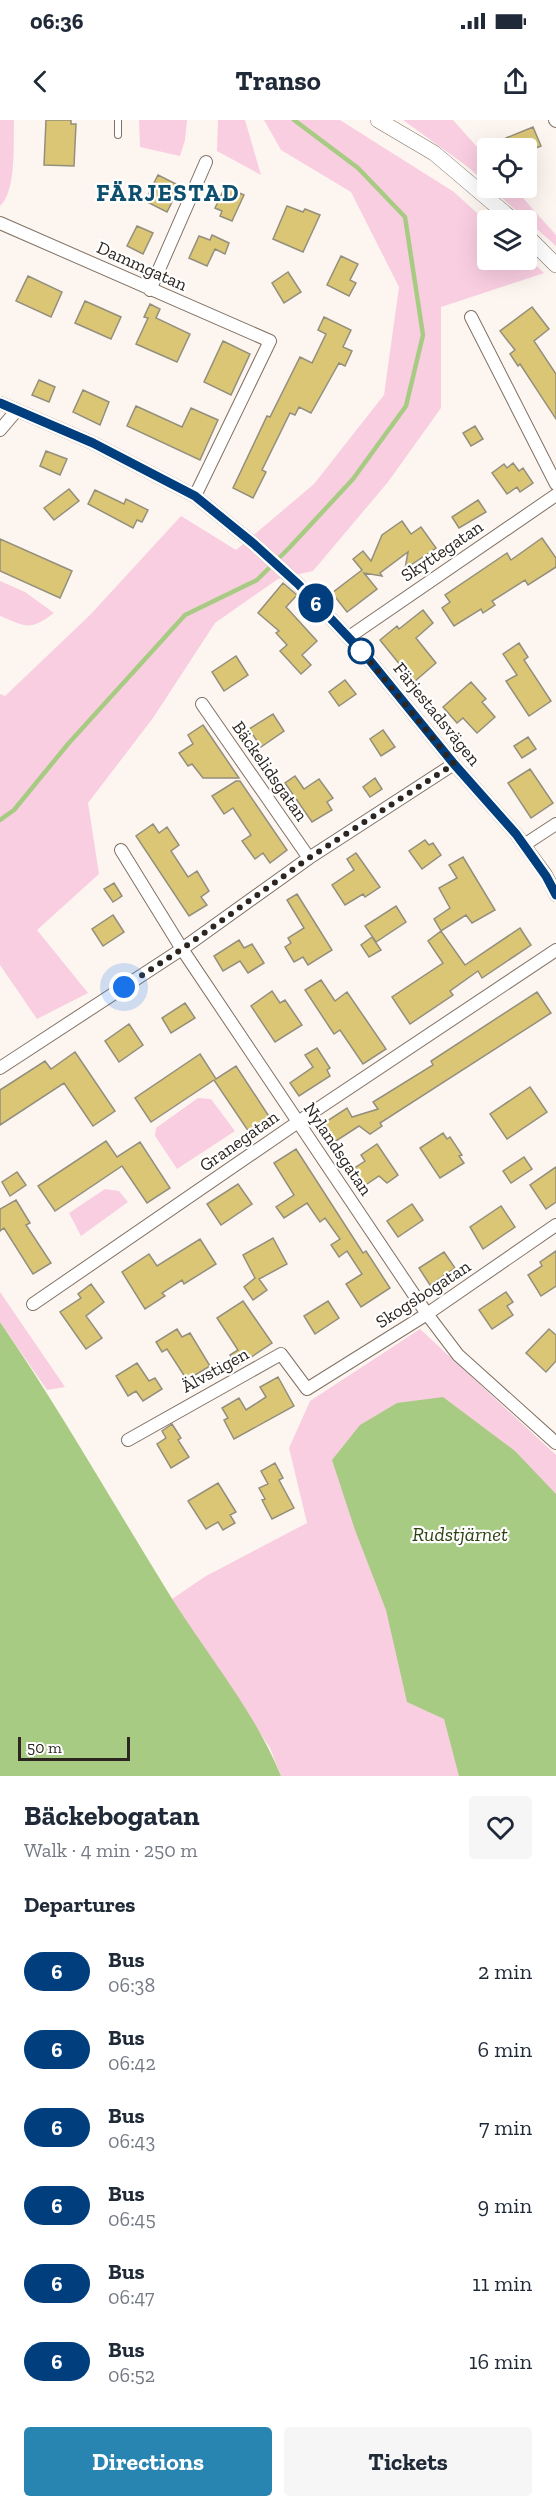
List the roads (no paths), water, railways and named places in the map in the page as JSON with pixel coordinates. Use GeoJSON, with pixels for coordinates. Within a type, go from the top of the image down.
{"type":"FeatureCollection","features":[{"type":"Feature","properties":{"kind":"street"},"geometry":{"type":"LineString","coordinates":[[378,120],[434,153],[501,210]]}},
{"type":"Feature","properties":{"kind":"street"},"geometry":{"type":"LineString","coordinates":[[150,290],[206,162]]}},
{"type":"Feature","properties":{"kind":"street","name":"Dammgatan"},"geometry":{"type":"LineString","coordinates":[[0,223],[270,341],[195,496]]}},
{"type":"Feature","properties":{"kind":"street"},"geometry":{"type":"LineString","coordinates":[[537,246],[556,265]]}},
{"type":"Feature","properties":{"kind":"street"},"geometry":{"type":"LineString","coordinates":[[471,317],[556,484]]}},
{"type":"Feature","properties":{"kind":"street","name":"Färjestadsvägen"},"geometry":{"type":"LineString","coordinates":[[0,403],[93,443],[195,496],[254,544],[298,584],[349,637],[524,845],[546,876],[556,895]]}},
{"type":"Feature","properties":{"kind":"street"},"geometry":{"type":"LineString","coordinates":[[0,430],[17,410]]}},
{"type":"Feature","properties":{"kind":"street","name":"Skyttegatan"},"geometry":{"type":"LineString","coordinates":[[349,637],[556,495]]}},
{"type":"Feature","properties":{"kind":"street","name":"Bäckelidsgatan"},"geometry":{"type":"LineString","coordinates":[[202,704],[309,858]]}},
{"type":"Feature","properties":{"kind":"street"},"geometry":{"type":"LineString","coordinates":[[0,1068],[182,949],[309,858],[454,764]]}},
{"type":"Feature","properties":{"kind":"street"},"geometry":{"type":"LineString","coordinates":[[524,845],[556,824]]}},
{"type":"Feature","properties":{"kind":"street","name":"Nylandsgatan"},"geometry":{"type":"LineString","coordinates":[[121,850],[182,949],[427,1314],[458,1355],[556,1443]]}},
{"type":"Feature","properties":{"kind":"street","name":"Granegatan"},"geometry":{"type":"LineString","coordinates":[[33,1304],[298,1122],[556,950]]}},
{"type":"Feature","properties":{"kind":"street","name":"Skogsbogatan"},"geometry":{"type":"LineString","coordinates":[[307,1389],[427,1314],[556,1225]]}},
{"type":"Feature","properties":{"kind":"street","name":"Älvstigen"},"geometry":{"type":"LineString","coordinates":[[128,1440],[280,1354],[307,1389]]}},
{"type":"Feature","properties":{"kind":"lane"},"geometry":{"type":"LineString","coordinates":[[118,120],[118,135]]}},
{"type":"Feature","properties":{"kind":"water"},"geometry":{"type":"Polygon","coordinates":[[[0,1322],[66,1424],[171,1597],[245,1707],[281,1776],[0,1776],[0,1322]]]}},
{"type":"Feature","properties":{"kind":"water","name":"Rudstjärnet"},"geometry":{"type":"Polygon","coordinates":[[[443,1397],[515,1451],[556,1494],[556,1776],[459,1776],[444,1719],[407,1702],[386,1610],[355,1530],[332,1460],[360,1425],[397,1403],[443,1397]]]}},
{"type":"Feature","properties":{"kind":"waterway"},"geometry":{"type":"LineString","coordinates":[[0,820],[14,810],[68,744],[185,615],[257,580],[290,547],[353,479],[406,406],[423,335],[405,217],[358,168],[294,120]]}},
{"type":"Feature","properties":{"kind":"district","name":"FÄRJESTAD"},"geometry":{"type":"Point","coordinates":[168,192]}}]}
